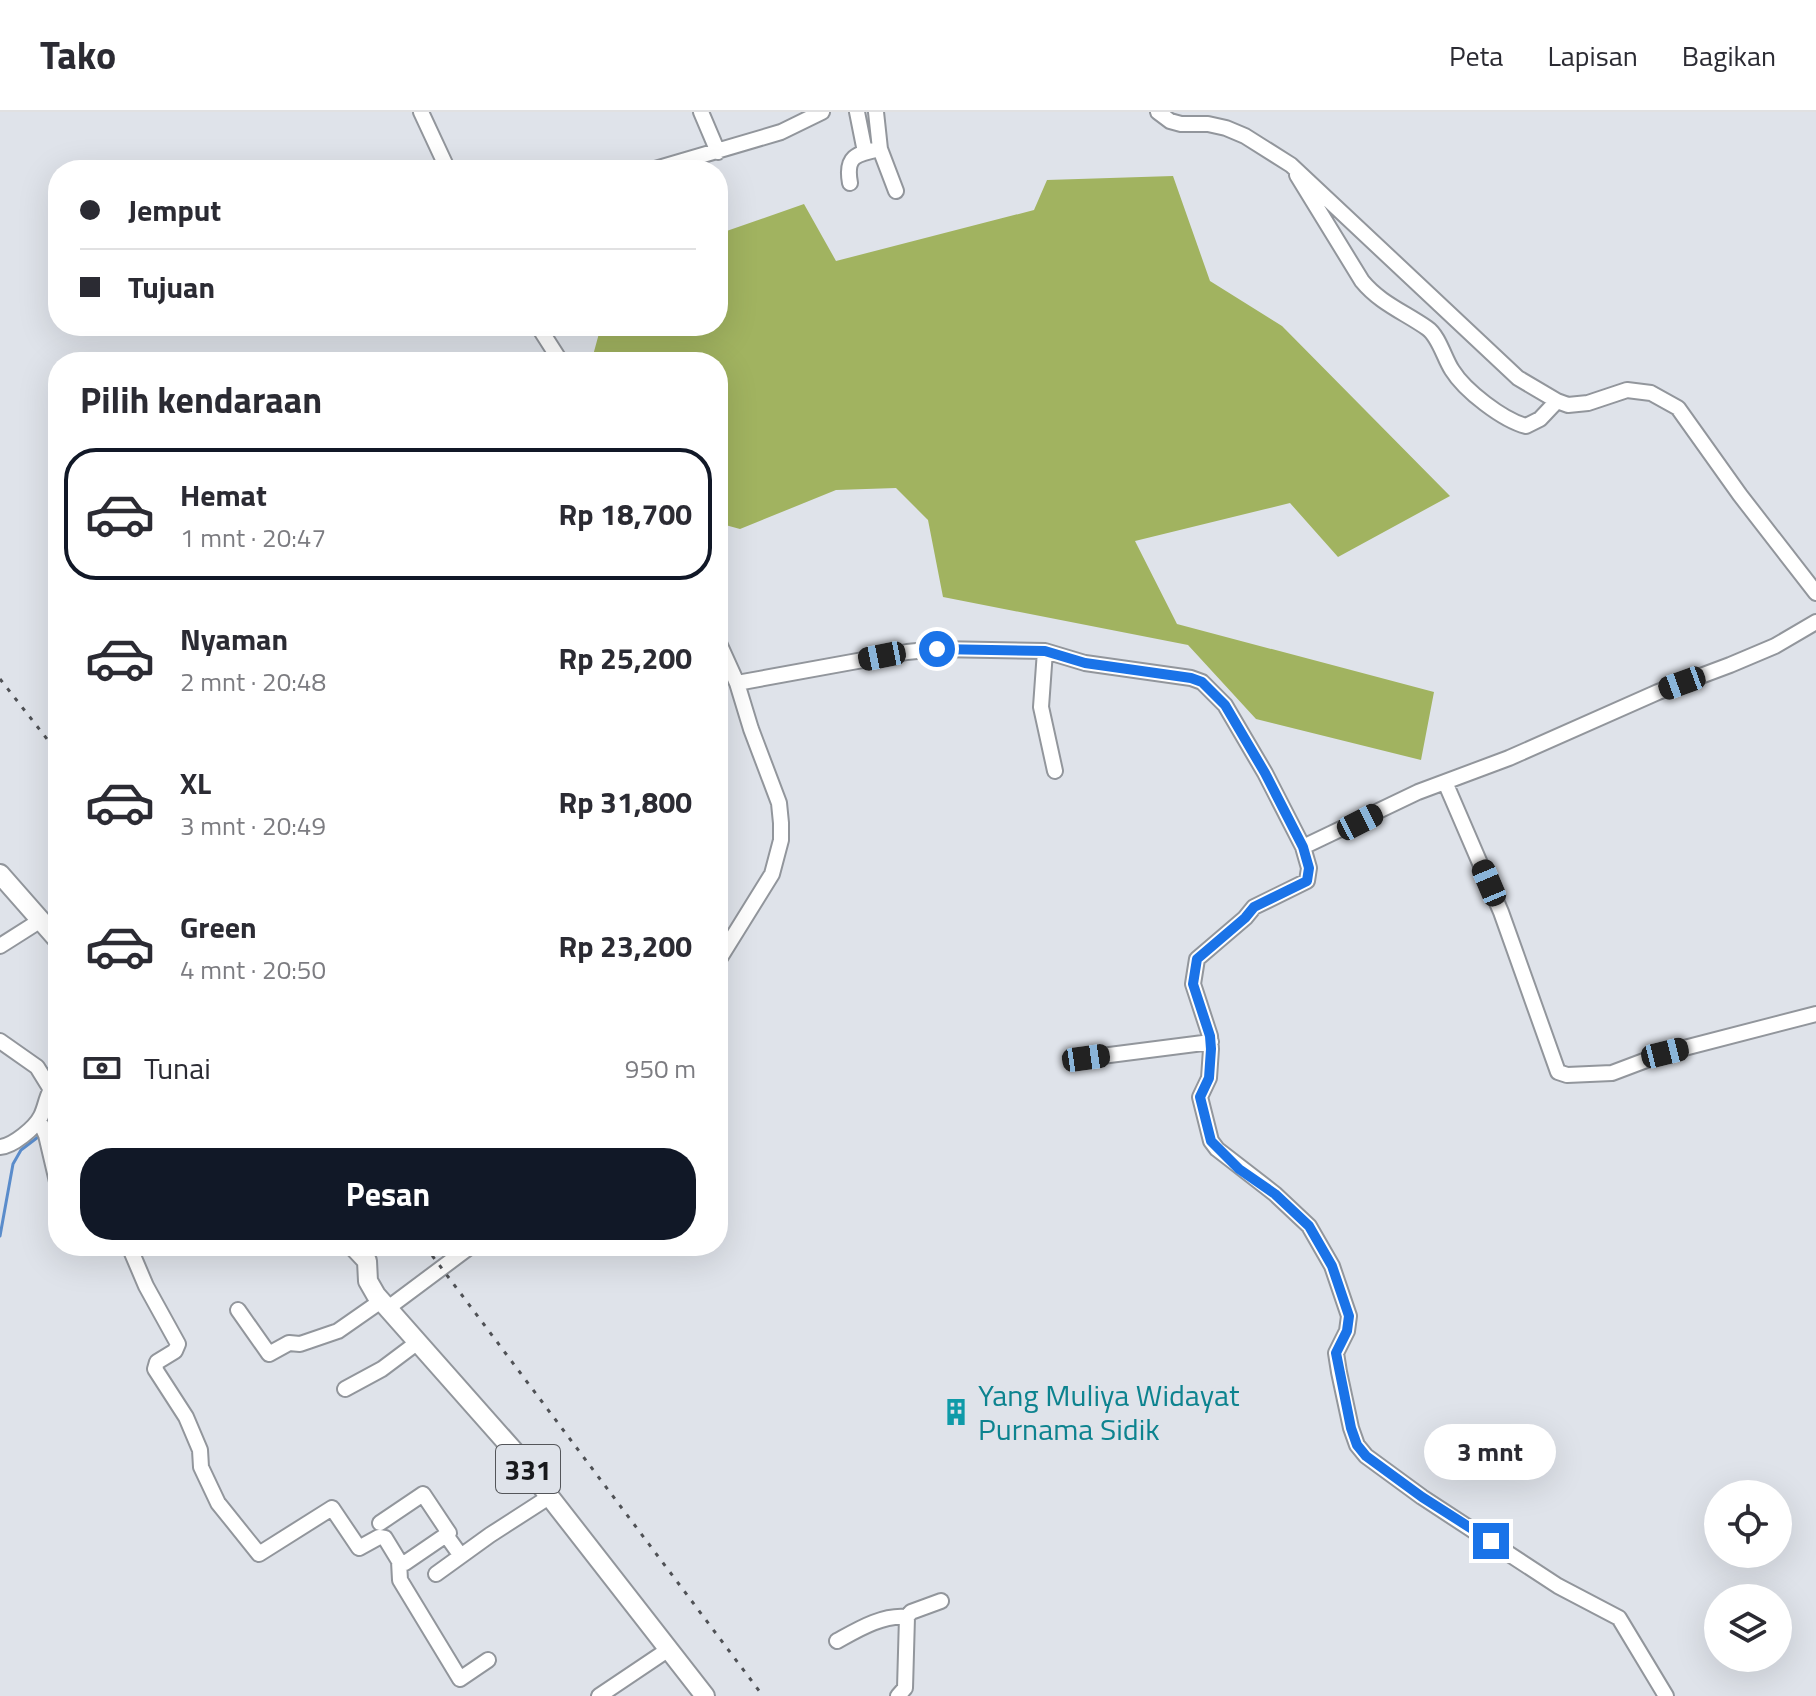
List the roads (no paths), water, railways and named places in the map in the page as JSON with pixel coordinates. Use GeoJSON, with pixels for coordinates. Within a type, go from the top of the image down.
{"type":"FeatureCollection","features":[{"type":"Feature","properties":{"kind":"main road"},"geometry":{"type":"LineString","coordinates":[[0,874],[48,928]]}},
{"type":"Feature","properties":{"kind":"main road","name":"331"},"geometry":{"type":"LineString","coordinates":[[362,1256],[367,1261],[368,1281],[384,1304],[514,1451],[705,1696]]}},
{"type":"Feature","properties":{"kind":"street"},"geometry":{"type":"LineString","coordinates":[[421,112],[443,160]]}},
{"type":"Feature","properties":{"kind":"street"},"geometry":{"type":"LineString","coordinates":[[701,112],[718,152]]}},
{"type":"Feature","properties":{"kind":"street"},"geometry":{"type":"LineString","coordinates":[[682,160],[781,132],[822,112]]}},
{"type":"Feature","properties":{"kind":"street"},"geometry":{"type":"LineString","coordinates":[[857,112],[872,151],[896,191]]}},
{"type":"Feature","properties":{"kind":"street"},"geometry":{"type":"LineString","coordinates":[[872,151],[876,112]]}},
{"type":"Feature","properties":{"kind":"street"},"geometry":{"type":"LineString","coordinates":[[1158,112],[1170,121],[1208,124],[1245,136],[1291,165],[1518,378],[1557,401],[1578,405],[1627,390],[1651,393],[1678,408],[1816,593]]}},
{"type":"Feature","properties":{"kind":"street"},"geometry":{"type":"LineString","coordinates":[[850,183],[848,165],[854,158],[872,151]]}},
{"type":"Feature","properties":{"kind":"street"},"geometry":{"type":"LineString","coordinates":[[1291,165],[1362,281],[1381,300],[1429,330],[1463,385],[1476,397],[1523,426],[1536,423],[1557,401]]}},
{"type":"Feature","properties":{"kind":"street"},"geometry":{"type":"LineString","coordinates":[[1303,847],[1418,792],[1509,758],[1658,692],[1775,646],[1816,622]]}},
{"type":"Feature","properties":{"kind":"street"},"geometry":{"type":"LineString","coordinates":[[737,683],[907,652],[937,649],[1045,651],[1085,663],[1191,678],[1202,682],[1225,705],[1292,821],[1309,868],[1307,881],[1254,907],[1197,959],[1193,984],[1211,1042],[1209,1078],[1200,1097],[1211,1141],[1239,1169],[1275,1194],[1309,1226],[1332,1266],[1343,1294],[1349,1323],[1336,1353],[1351,1428],[1357,1445],[1366,1456],[1422,1497],[1558,1586],[1619,1618],[1666,1696]]}},
{"type":"Feature","properties":{"kind":"street"},"geometry":{"type":"LineString","coordinates":[[1045,651],[1041,707],[1055,771]]}},
{"type":"Feature","properties":{"kind":"street"},"geometry":{"type":"LineString","coordinates":[[728,663],[779,803],[781,840],[772,874],[728,945]]}},
{"type":"Feature","properties":{"kind":"street"},"geometry":{"type":"LineString","coordinates":[[1445,782],[1501,912],[1558,1072],[1567,1075],[1619,1071],[1665,1053],[1816,1014]]}},
{"type":"Feature","properties":{"kind":"street"},"geometry":{"type":"LineString","coordinates":[[0,946],[41,920]]}},
{"type":"Feature","properties":{"kind":"street"},"geometry":{"type":"LineString","coordinates":[[0,1041],[48,1079]]}},
{"type":"Feature","properties":{"kind":"street"},"geometry":{"type":"LineString","coordinates":[[1086,1058],[1211,1042]]}},
{"type":"Feature","properties":{"kind":"street"},"geometry":{"type":"LineString","coordinates":[[48,1108],[43,1128],[48,1147]]}},
{"type":"Feature","properties":{"kind":"street"},"geometry":{"type":"LineString","coordinates":[[0,1147],[43,1128]]}},
{"type":"Feature","properties":{"kind":"street"},"geometry":{"type":"LineString","coordinates":[[133,1256],[178,1344],[175,1351],[157,1362],[155,1369],[186,1417],[200,1450],[201,1467],[218,1503],[259,1554],[332,1508],[359,1548],[379,1537],[385,1538],[399,1561],[400,1580],[460,1679],[488,1660]]}},
{"type":"Feature","properties":{"kind":"street"},"geometry":{"type":"LineString","coordinates":[[238,1310],[269,1354],[289,1343],[300,1344],[338,1331],[456,1256]]}},
{"type":"Feature","properties":{"kind":"street"},"geometry":{"type":"LineString","coordinates":[[345,1389],[382,1369],[418,1342]]}},
{"type":"Feature","properties":{"kind":"street"},"geometry":{"type":"LineString","coordinates":[[380,1523],[423,1494],[449,1533],[405,1563]]}},
{"type":"Feature","properties":{"kind":"street"},"geometry":{"type":"LineString","coordinates":[[436,1574],[549,1497]]}},
{"type":"Feature","properties":{"kind":"street"},"geometry":{"type":"LineString","coordinates":[[446,1535],[461,1556]]}},
{"type":"Feature","properties":{"kind":"street"},"geometry":{"type":"LineString","coordinates":[[901,1695],[905,1688],[907,1617],[911,1612],[941,1601]]}},
{"type":"Feature","properties":{"kind":"street"},"geometry":{"type":"LineString","coordinates":[[837,1641],[869,1625],[898,1616],[907,1617]]}},
{"type":"Feature","properties":{"kind":"street"},"geometry":{"type":"LineString","coordinates":[[599,1696],[669,1649]]}},
{"type":"Feature","properties":{"kind":"waterway"},"geometry":{"type":"LineString","coordinates":[[26,1051],[48,1070]]}},
{"type":"Feature","properties":{"kind":"waterway"},"geometry":{"type":"LineString","coordinates":[[0,1236],[13,1164],[21,1150],[42,1134]]}},
{"type":"Feature","properties":{"kind":"railway"},"geometry":{"type":"LineString","coordinates":[[0,679],[48,740]]}},
{"type":"Feature","properties":{"kind":"railway"},"geometry":{"type":"LineString","coordinates":[[433,1256],[763,1696]]}},
{"type":"Feature","properties":{"kind":"place","name":"Yang Muliya Widayat Purnama Sidik"},"geometry":{"type":"Point","coordinates":[956,1412]}}]}
